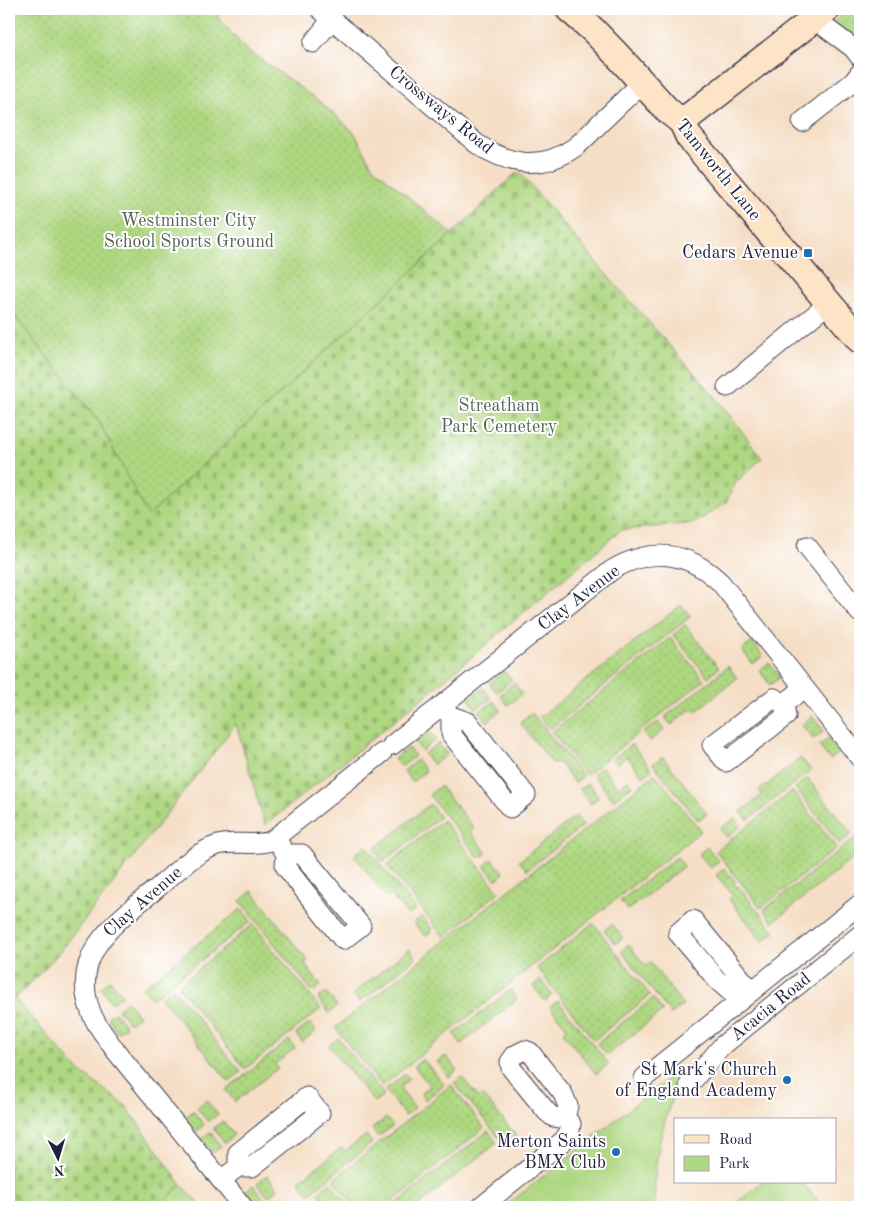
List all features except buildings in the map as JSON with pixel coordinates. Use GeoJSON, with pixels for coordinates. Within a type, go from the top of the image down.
{"type":"FeatureCollection","features":[{"type":"Feature","properties":{"kind":"street","name":"Tamworth Lane"},"geometry":{"type":"LineString","coordinates":[[569,9],[600,37],[667,110],[682,122],[689,137],[860,340]]}},
{"type":"Feature","properties":{"kind":"street","name":"Crossways Road"},"geometry":{"type":"LineString","coordinates":[[326,14],[477,144],[494,154],[513,161],[544,161],[565,153],[580,142],[642,83]]}},
{"type":"Feature","properties":{"kind":"street"},"geometry":{"type":"LineString","coordinates":[[313,43],[326,14]]}},
{"type":"Feature","properties":{"kind":"street"},"geometry":{"type":"LineString","coordinates":[[682,122],[820,14],[860,57]]}},
{"type":"Feature","properties":{"kind":"street"},"geometry":{"type":"LineString","coordinates":[[802,122],[853,82],[860,73]]}},
{"type":"Feature","properties":{"kind":"street"},"geometry":{"type":"LineString","coordinates":[[728,387],[829,303]]}},
{"type":"Feature","properties":{"kind":"street"},"geometry":{"type":"LineString","coordinates":[[807,546],[860,612]]}},
{"type":"Feature","properties":{"kind":"street","name":"Clay Avenue"},"geometry":{"type":"LineString","coordinates":[[242,1207],[115,1050],[98,1025],[88,1002],[86,981],[97,944],[113,924],[196,856],[219,845],[228,843],[264,844],[276,839],[387,749],[448,719],[612,570],[639,557],[669,555],[683,558],[709,572],[729,593],[860,758]]}},
{"type":"Feature","properties":{"kind":"street"},"geometry":{"type":"LineString","coordinates":[[784,704],[804,688]]}},
{"type":"Feature","properties":{"kind":"street"},"geometry":{"type":"LineString","coordinates":[[276,839],[286,854],[285,866],[343,940],[360,926],[302,854],[286,854]]}},
{"type":"Feature","properties":{"kind":"street","name":"Acacia Road"},"geometry":{"type":"LineString","coordinates":[[644,1078],[860,904]]}},
{"type":"Feature","properties":{"kind":"street","name":"Acacia Road"},"geometry":{"type":"LineString","coordinates":[[689,1086],[722,1046],[860,935]]}},
{"type":"Feature","properties":{"kind":"street"},"geometry":{"type":"LineString","coordinates":[[745,996],[757,1017]]}},
{"type":"Feature","properties":{"kind":"street"},"geometry":{"type":"LineString","coordinates":[[481,1207],[564,1141],[570,1131],[571,1124],[565,1119]]}},
{"type":"Feature","properties":{"kind":"street"},"geometry":{"type":"LineString","coordinates":[[220,1180],[245,1167]]}},
{"type":"Feature","properties":{"kind":"green space","name":"Westminster City School Sports Ground"},"geometry":{"type":"Polygon","coordinates":[[[9,9],[223,9],[217,17],[247,51],[320,102],[354,132],[372,166],[452,234],[147,517],[98,420],[9,309],[9,9]]]}},
{"type":"Feature","properties":{"kind":"green space"},"geometry":{"type":"Polygon","coordinates":[[[849,9],[860,9],[860,43],[832,23],[849,9]]]}},
{"type":"Feature","properties":{"kind":"green space","name":"Streatham Park Cemetery"},"geometry":{"type":"Polygon","coordinates":[[[516,173],[520,173],[718,400],[762,458],[736,482],[726,502],[695,523],[621,530],[431,691],[265,825],[236,724],[59,953],[15,999],[77,1069],[126,1106],[181,1184],[159,1207],[9,1207],[9,309],[98,420],[148,516],[516,173]]]}},
{"type":"Feature","properties":{"kind":"green space"},"geometry":{"type":"Polygon","coordinates":[[[681,605],[691,616],[550,729],[540,717],[681,605]]]}},
{"type":"Feature","properties":{"kind":"green space"},"geometry":{"type":"Polygon","coordinates":[[[685,625],[719,668],[708,677],[673,635],[685,625]]]}},
{"type":"Feature","properties":{"kind":"green space"},"geometry":{"type":"Polygon","coordinates":[[[670,638],[704,680],[586,775],[552,732],[670,638]]]}},
{"type":"Feature","properties":{"kind":"green space"},"geometry":{"type":"Polygon","coordinates":[[[752,642],[763,656],[753,664],[742,650],[752,642]]]}},
{"type":"Feature","properties":{"kind":"green space"},"geometry":{"type":"Polygon","coordinates":[[[769,663],[780,677],[770,685],[759,670],[769,663]]]}},
{"type":"Feature","properties":{"kind":"green space"},"geometry":{"type":"Polygon","coordinates":[[[728,666],[737,678],[695,712],[692,708],[671,725],[665,717],[728,666]]]}},
{"type":"Feature","properties":{"kind":"green space"},"geometry":{"type":"Polygon","coordinates":[[[504,671],[512,680],[497,692],[489,683],[504,671]]]}},
{"type":"Feature","properties":{"kind":"green space"},"geometry":{"type":"Polygon","coordinates":[[[514,683],[522,694],[508,705],[500,695],[514,683]]]}},
{"type":"Feature","properties":{"kind":"green space"},"geometry":{"type":"Polygon","coordinates":[[[483,688],[491,698],[476,709],[469,699],[483,688]]]}},
{"type":"Feature","properties":{"kind":"green space"},"geometry":{"type":"Polygon","coordinates":[[[493,701],[501,710],[487,722],[479,712],[493,701]]]}},
{"type":"Feature","properties":{"kind":"green space"},"geometry":{"type":"Polygon","coordinates":[[[532,713],[583,776],[575,783],[558,762],[554,765],[520,723],[532,713]]]}},
{"type":"Feature","properties":{"kind":"green space"},"geometry":{"type":"Polygon","coordinates":[[[812,716],[824,731],[813,739],[802,725],[812,716]]]}},
{"type":"Feature","properties":{"kind":"green space"},"geometry":{"type":"Polygon","coordinates":[[[658,722],[664,730],[650,741],[643,733],[658,722]]]}},
{"type":"Feature","properties":{"kind":"green space"},"geometry":{"type":"Polygon","coordinates":[[[429,731],[436,739],[422,751],[415,742],[429,731]]]}},
{"type":"Feature","properties":{"kind":"green space"},"geometry":{"type":"Polygon","coordinates":[[[829,738],[840,752],[830,760],[819,746],[829,738]]]}},
{"type":"Feature","properties":{"kind":"green space"},"geometry":{"type":"Polygon","coordinates":[[[439,743],[447,754],[433,765],[424,754],[439,743]]]}},
{"type":"Feature","properties":{"kind":"green space"},"geometry":{"type":"Polygon","coordinates":[[[632,744],[652,770],[643,777],[627,756],[617,764],[612,759],[632,744]]]}},
{"type":"Feature","properties":{"kind":"green space"},"geometry":{"type":"Polygon","coordinates":[[[408,748],[415,756],[401,767],[394,759],[408,748]]]}},
{"type":"Feature","properties":{"kind":"green space"},"geometry":{"type":"Polygon","coordinates":[[[663,757],[707,814],[698,820],[653,764],[663,757]]]}},
{"type":"Feature","properties":{"kind":"green space"},"geometry":{"type":"Polygon","coordinates":[[[801,758],[811,770],[748,820],[741,812],[762,795],[759,791],[801,758]]]}},
{"type":"Feature","properties":{"kind":"green space"},"geometry":{"type":"Polygon","coordinates":[[[417,760],[426,771],[412,782],[404,771],[417,760]]]}},
{"type":"Feature","properties":{"kind":"green space"},"geometry":{"type":"Polygon","coordinates":[[[602,767],[618,788],[628,780],[633,785],[613,800],[593,774],[602,767]]]}},
{"type":"Feature","properties":{"kind":"green space"},"geometry":{"type":"Polygon","coordinates":[[[655,774],[701,831],[382,1086],[335,1028],[655,774]]]}},
{"type":"Feature","properties":{"kind":"green space"},"geometry":{"type":"Polygon","coordinates":[[[807,778],[852,834],[840,844],[795,788],[807,778]]]}},
{"type":"Feature","properties":{"kind":"green space"},"geometry":{"type":"Polygon","coordinates":[[[588,783],[599,797],[591,804],[580,789],[588,783]]]}},
{"type":"Feature","properties":{"kind":"green space"},"geometry":{"type":"Polygon","coordinates":[[[440,786],[474,828],[470,832],[487,853],[479,858],[429,795],[440,786]]]}},
{"type":"Feature","properties":{"kind":"green space"},"geometry":{"type":"Polygon","coordinates":[[[792,791],[837,847],[761,908],[716,851],[792,791]]]}},
{"type":"Feature","properties":{"kind":"green space"},"geometry":{"type":"Polygon","coordinates":[[[430,804],[440,817],[383,862],[374,849],[430,804]]]}},
{"type":"Feature","properties":{"kind":"green space"},"geometry":{"type":"Polygon","coordinates":[[[576,816],[583,826],[527,870],[519,861],[576,816]]]}},
{"type":"Feature","properties":{"kind":"green space"},"geometry":{"type":"Polygon","coordinates":[[[735,818],[741,826],[727,837],[720,829],[735,818]]]}},
{"type":"Feature","properties":{"kind":"green space"},"geometry":{"type":"Polygon","coordinates":[[[443,820],[499,892],[444,937],[387,865],[443,820]]]}},
{"type":"Feature","properties":{"kind":"green space"},"geometry":{"type":"Polygon","coordinates":[[[860,834],[860,853],[773,922],[764,910],[860,834]]]}},
{"type":"Feature","properties":{"kind":"green space"},"geometry":{"type":"Polygon","coordinates":[[[366,846],[416,909],[408,915],[391,895],[387,898],[354,855],[366,846]]]}},
{"type":"Feature","properties":{"kind":"green space"},"geometry":{"type":"Polygon","coordinates":[[[707,847],[719,861],[711,868],[699,854],[707,847]]]}},
{"type":"Feature","properties":{"kind":"green space"},"geometry":{"type":"Polygon","coordinates":[[[677,857],[684,866],[628,910],[620,901],[677,857]]]}},
{"type":"Feature","properties":{"kind":"green space"},"geometry":{"type":"Polygon","coordinates":[[[492,859],[504,873],[496,880],[484,866],[492,859]]]}},
{"type":"Feature","properties":{"kind":"green space"},"geometry":{"type":"Polygon","coordinates":[[[724,868],[736,882],[734,884],[736,887],[738,886],[775,932],[762,941],[729,899],[733,895],[716,875],[724,868]]]}},
{"type":"Feature","properties":{"kind":"green space"},"geometry":{"type":"Polygon","coordinates":[[[252,891],[308,961],[304,964],[321,985],[313,992],[240,901],[252,891]]]}},
{"type":"Feature","properties":{"kind":"green space"},"geometry":{"type":"Polygon","coordinates":[[[241,909],[251,921],[152,999],[142,988],[241,909]]]}},
{"type":"Feature","properties":{"kind":"green space"},"geometry":{"type":"Polygon","coordinates":[[[422,916],[433,930],[425,936],[414,923],[422,916]]]}},
{"type":"Feature","properties":{"kind":"green space"},"geometry":{"type":"Polygon","coordinates":[[[593,923],[650,995],[594,1040],[537,968],[593,923]]]}},
{"type":"Feature","properties":{"kind":"green space"},"geometry":{"type":"Polygon","coordinates":[[[253,924],[321,1009],[245,1069],[178,986],[253,924]]]}},
{"type":"Feature","properties":{"kind":"green space"},"geometry":{"type":"Polygon","coordinates":[[[612,924],[623,938],[616,944],[604,930],[612,924]]]}},
{"type":"Feature","properties":{"kind":"green space"},"geometry":{"type":"Polygon","coordinates":[[[628,944],[645,965],[650,962],[683,1005],[671,1014],[621,951],[628,944]]]}},
{"type":"Feature","properties":{"kind":"green space"},"geometry":{"type":"Polygon","coordinates":[[[409,949],[416,958],[360,1002],[353,994],[409,949]]]}},
{"type":"Feature","properties":{"kind":"green space"},"geometry":{"type":"Polygon","coordinates":[[[110,980],[122,995],[112,1003],[101,988],[110,980]]]}},
{"type":"Feature","properties":{"kind":"green space"},"geometry":{"type":"Polygon","coordinates":[[[541,980],[552,995],[545,1001],[533,986],[541,980]]]}},
{"type":"Feature","properties":{"kind":"green space"},"geometry":{"type":"Polygon","coordinates":[[[173,988],[241,1072],[229,1082],[161,997],[173,988]]]}},
{"type":"Feature","properties":{"kind":"green space"},"geometry":{"type":"Polygon","coordinates":[[[510,990],[517,999],[461,1044],[454,1034],[510,990]]]}},
{"type":"Feature","properties":{"kind":"green space"},"geometry":{"type":"Polygon","coordinates":[[[326,992],[337,1006],[329,1013],[318,998],[326,992]]]}},
{"type":"Feature","properties":{"kind":"green space"},"geometry":{"type":"Polygon","coordinates":[[[653,998],[663,1011],[607,1055],[597,1043],[653,998]]]}},
{"type":"Feature","properties":{"kind":"green space"},"geometry":{"type":"Polygon","coordinates":[[[127,1001],[139,1016],[129,1023],[118,1009],[127,1001]]]}},
{"type":"Feature","properties":{"kind":"green space"},"geometry":{"type":"Polygon","coordinates":[[[558,1001],[609,1064],[596,1074],[563,1032],[567,1028],[550,1007],[558,1001]]]}},
{"type":"Feature","properties":{"kind":"green space"},"geometry":{"type":"Polygon","coordinates":[[[115,1012],[126,1026],[117,1033],[108,1017],[115,1012]]]}},
{"type":"Feature","properties":{"kind":"green space"},"geometry":{"type":"Polygon","coordinates":[[[310,1023],[316,1031],[302,1042],[296,1034],[310,1023]]]}},
{"type":"Feature","properties":{"kind":"green space"},"geometry":{"type":"Polygon","coordinates":[[[338,1038],[384,1095],[374,1102],[329,1046],[338,1038]]]}},
{"type":"Feature","properties":{"kind":"green space"},"geometry":{"type":"Polygon","coordinates":[[[289,1040],[295,1048],[275,1064],[278,1068],[235,1102],[226,1090],[289,1040]]]}},
{"type":"Feature","properties":{"kind":"green space"},"geometry":{"type":"Polygon","coordinates":[[[446,1056],[457,1070],[449,1077],[437,1062],[446,1056]]]}},
{"type":"Feature","properties":{"kind":"green space"},"geometry":{"type":"Polygon","coordinates":[[[423,1059],[444,1085],[425,1100],[421,1094],[430,1086],[414,1066],[423,1059]]]}},
{"type":"Feature","properties":{"kind":"green space"},"geometry":{"type":"Polygon","coordinates":[[[405,1074],[409,1079],[399,1088],[415,1108],[405,1116],[385,1090],[405,1074]]]}},
{"type":"Feature","properties":{"kind":"green space","name":"Merton Saints BMX Club"},"geometry":{"type":"Polygon","coordinates":[[[674,1074],[679,1079],[668,1111],[657,1157],[655,1207],[504,1207],[674,1074]]]}},
{"type":"Feature","properties":{"kind":"green space"},"geometry":{"type":"Polygon","coordinates":[[[462,1077],[479,1098],[483,1095],[517,1137],[506,1146],[454,1083],[462,1077]]]}},
{"type":"Feature","properties":{"kind":"green space"},"geometry":{"type":"Polygon","coordinates":[[[451,1085],[484,1128],[386,1207],[355,1207],[333,1180],[451,1085]]]}},
{"type":"Feature","properties":{"kind":"green space"},"geometry":{"type":"Polygon","coordinates":[[[206,1100],[218,1114],[208,1122],[197,1108],[206,1100]]]}},
{"type":"Feature","properties":{"kind":"green space"},"geometry":{"type":"Polygon","coordinates":[[[193,1111],[204,1125],[196,1132],[185,1118],[193,1111]]]}},
{"type":"Feature","properties":{"kind":"green space"},"geometry":{"type":"Polygon","coordinates":[[[386,1118],[393,1126],[378,1137],[372,1129],[386,1118]]]}},
{"type":"Feature","properties":{"kind":"green space"},"geometry":{"type":"Polygon","coordinates":[[[223,1121],[234,1135],[225,1143],[213,1128],[223,1121]]]}},
{"type":"Feature","properties":{"kind":"green space"},"geometry":{"type":"Polygon","coordinates":[[[488,1131],[497,1143],[416,1207],[392,1207],[488,1131]]]}},
{"type":"Feature","properties":{"kind":"green space"},"geometry":{"type":"Polygon","coordinates":[[[210,1132],[221,1146],[213,1153],[201,1139],[210,1132]]]}},
{"type":"Feature","properties":{"kind":"green space"},"geometry":{"type":"Polygon","coordinates":[[[366,1135],[372,1143],[309,1194],[299,1181],[341,1148],[345,1151],[366,1135]]]}},
{"type":"Feature","properties":{"kind":"green space"},"geometry":{"type":"Polygon","coordinates":[[[267,1175],[278,1189],[268,1197],[257,1183],[267,1175]]]}},
{"type":"Feature","properties":{"kind":"green space"},"geometry":{"type":"Polygon","coordinates":[[[330,1182],[350,1207],[330,1207],[318,1192],[330,1182]]]}},
{"type":"Feature","properties":{"kind":"green space"},"geometry":{"type":"Polygon","coordinates":[[[181,1184],[202,1207],[159,1207],[181,1184]]]}},
{"type":"Feature","properties":{"kind":"green space"},"geometry":{"type":"Polygon","coordinates":[[[760,1184],[804,1184],[823,1207],[732,1207],[760,1184]]]}},
{"type":"Feature","properties":{"kind":"green space"},"geometry":{"type":"Polygon","coordinates":[[[253,1185],[265,1200],[256,1207],[244,1193],[253,1185]]]}},
{"type":"Feature","properties":{"kind":"green space"},"geometry":{"type":"Polygon","coordinates":[[[284,1196],[293,1207],[277,1207],[274,1204],[284,1196]]]}},
{"type":"Feature","properties":{"kind":"place","name":"Cedars Avenue"},"geometry":{"type":"Point","coordinates":[808,253]}},
{"type":"Feature","properties":{"kind":"place","name":"St Mark's Church of England Academy"},"geometry":{"type":"Point","coordinates":[787,1080]}},
{"type":"Feature","properties":{"kind":"place","name":"Merton Saints BMX Club"},"geometry":{"type":"Point","coordinates":[616,1152]}}]}
